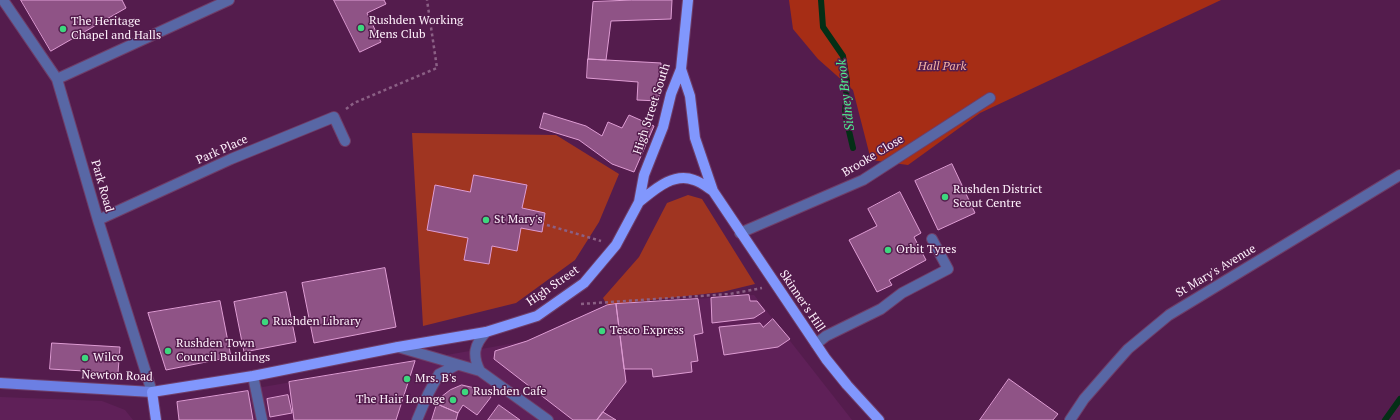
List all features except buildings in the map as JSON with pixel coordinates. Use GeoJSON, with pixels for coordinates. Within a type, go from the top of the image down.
{"type":"FeatureCollection","features":[{"type":"Feature","properties":{"kind":"main road","name":"High Street South"},"geometry":{"type":"LineString","coordinates":[[639,202],[644,175],[663,127],[671,94],[681,69],[688,0]]}},
{"type":"Feature","properties":{"kind":"main road","name":"Skinner's Hill"},"geometry":{"type":"LineString","coordinates":[[681,69],[690,96],[695,138],[713,190],[740,233],[816,344],[847,385],[876,419]]}},
{"type":"Feature","properties":{"kind":"main road"},"geometry":{"type":"LineString","coordinates":[[639,202],[659,186],[676,179],[694,180],[713,190]]}},
{"type":"Feature","properties":{"kind":"main road","name":"High Street"},"geometry":{"type":"LineString","coordinates":[[398,347],[486,332],[537,316],[584,284],[616,246],[639,202]]}},
{"type":"Feature","properties":{"kind":"main road","name":"Newton Road"},"geometry":{"type":"LineString","coordinates":[[152,392],[253,376],[398,347]]}},
{"type":"Feature","properties":{"kind":"main road"},"geometry":{"type":"LineString","coordinates":[[152,392],[156,420]]}},
{"type":"Feature","properties":{"kind":"street","name":"Park Road"},"geometry":{"type":"LineString","coordinates":[[3,0],[57,79],[98,220],[152,392]]}},
{"type":"Feature","properties":{"kind":"street"},"geometry":{"type":"LineString","coordinates":[[57,79],[229,0]]}},
{"type":"Feature","properties":{"kind":"street","name":"Brooke Close"},"geometry":{"type":"LineString","coordinates":[[740,233],[863,180],[990,98]]}},
{"type":"Feature","properties":{"kind":"street"},"geometry":{"type":"LineString","coordinates":[[334,117],[345,141]]}},
{"type":"Feature","properties":{"kind":"street","name":"Park Place"},"geometry":{"type":"LineString","coordinates":[[98,220],[232,159],[334,117]]}},
{"type":"Feature","properties":{"kind":"street","name":"St Mary's Avenue"},"geometry":{"type":"LineString","coordinates":[[1070,420],[1084,399],[1128,349],[1168,316],[1400,175]]}},
{"type":"Feature","properties":{"kind":"street"},"geometry":{"type":"LineString","coordinates":[[816,344],[826,336],[881,309],[902,294],[948,269],[932,239]]}},
{"type":"Feature","properties":{"kind":"street"},"geometry":{"type":"LineString","coordinates":[[480,371],[475,361],[474,351],[478,341],[486,332]]}},
{"type":"Feature","properties":{"kind":"street"},"geometry":{"type":"LineString","coordinates":[[398,347],[480,371],[548,420]]}},
{"type":"Feature","properties":{"kind":"street"},"geometry":{"type":"LineString","coordinates":[[418,420],[428,394],[439,374],[457,365]]}},
{"type":"Feature","properties":{"kind":"street"},"geometry":{"type":"LineString","coordinates":[[253,376],[262,420]]}},
{"type":"Feature","properties":{"kind":"street","name":"Newton Road"},"geometry":{"type":"LineString","coordinates":[[0,383],[152,392]]}},
{"type":"Feature","properties":{"kind":"path"},"geometry":{"type":"LineString","coordinates":[[334,117],[354,103],[436,68],[427,0]]}},
{"type":"Feature","properties":{"kind":"path"},"geometry":{"type":"LineString","coordinates":[[547,226],[616,246]]}},
{"type":"Feature","properties":{"kind":"path"},"geometry":{"type":"LineString","coordinates":[[551,306],[730,294],[776,286]]}},
{"type":"Feature","properties":{"kind":"shaded area"},"geometry":{"type":"Polygon","coordinates":[[[412,133],[556,135],[619,174],[599,222],[575,260],[516,303],[423,326],[412,133]]]}},
{"type":"Feature","properties":{"kind":"shaded area"},"geometry":{"type":"Polygon","coordinates":[[[688,195],[702,199],[755,284],[722,292],[607,305],[603,298],[639,257],[667,203],[688,195]]]}},
{"type":"Feature","properties":{"kind":"shaded area"},"geometry":{"type":"Polygon","coordinates":[[[754,295],[852,420],[179,420],[177,402],[527,341],[607,305],[754,295]]]}},
{"type":"Feature","properties":{"kind":"shaded area"},"geometry":{"type":"Polygon","coordinates":[[[0,397],[102,401],[125,410],[133,420],[0,420],[0,397]]]}},
{"type":"Feature","properties":{"kind":"green space","name":"Hall Park"},"geometry":{"type":"Polygon","coordinates":[[[789,0],[1221,0],[980,113],[908,165],[871,160],[853,90],[818,59],[793,29],[789,0]]]}},
{"type":"Feature","properties":{"kind":"waterway","name":"Sidney Brook"},"geometry":{"type":"LineString","coordinates":[[821,0],[823,27],[843,56],[847,81],[845,114],[853,148]]}},
{"type":"Feature","properties":{"kind":"waterway"},"geometry":{"type":"LineString","coordinates":[[1385,420],[1400,399]]}},
{"type":"Feature","properties":{"kind":"place","name":"Rushden Working Mens Club"},"geometry":{"type":"Point","coordinates":[361,28]}},
{"type":"Feature","properties":{"kind":"place","name":"The Heritage Chapel and Halls"},"geometry":{"type":"Point","coordinates":[63,29]}},
{"type":"Feature","properties":{"kind":"place","name":"Rushden District Scout Centre"},"geometry":{"type":"Point","coordinates":[945,197]}},
{"type":"Feature","properties":{"kind":"place","name":"St Mary's"},"geometry":{"type":"Point","coordinates":[486,220]}},
{"type":"Feature","properties":{"kind":"place","name":"Orbit Tyres"},"geometry":{"type":"Point","coordinates":[888,250]}},
{"type":"Feature","properties":{"kind":"place","name":"Rushden Library"},"geometry":{"type":"Point","coordinates":[265,322]}},
{"type":"Feature","properties":{"kind":"place","name":"Tesco Express"},"geometry":{"type":"Point","coordinates":[602,331]}},
{"type":"Feature","properties":{"kind":"place","name":"Rushden Town Council Buildings"},"geometry":{"type":"Point","coordinates":[168,351]}},
{"type":"Feature","properties":{"kind":"place","name":"Wilco"},"geometry":{"type":"Point","coordinates":[85,358]}},
{"type":"Feature","properties":{"kind":"place","name":"Mrs. B's"},"geometry":{"type":"Point","coordinates":[407,379]}},
{"type":"Feature","properties":{"kind":"place","name":"Rushden Cafe"},"geometry":{"type":"Point","coordinates":[465,392]}},
{"type":"Feature","properties":{"kind":"place","name":"The Hair Lounge"},"geometry":{"type":"Point","coordinates":[453,400]}}]}
